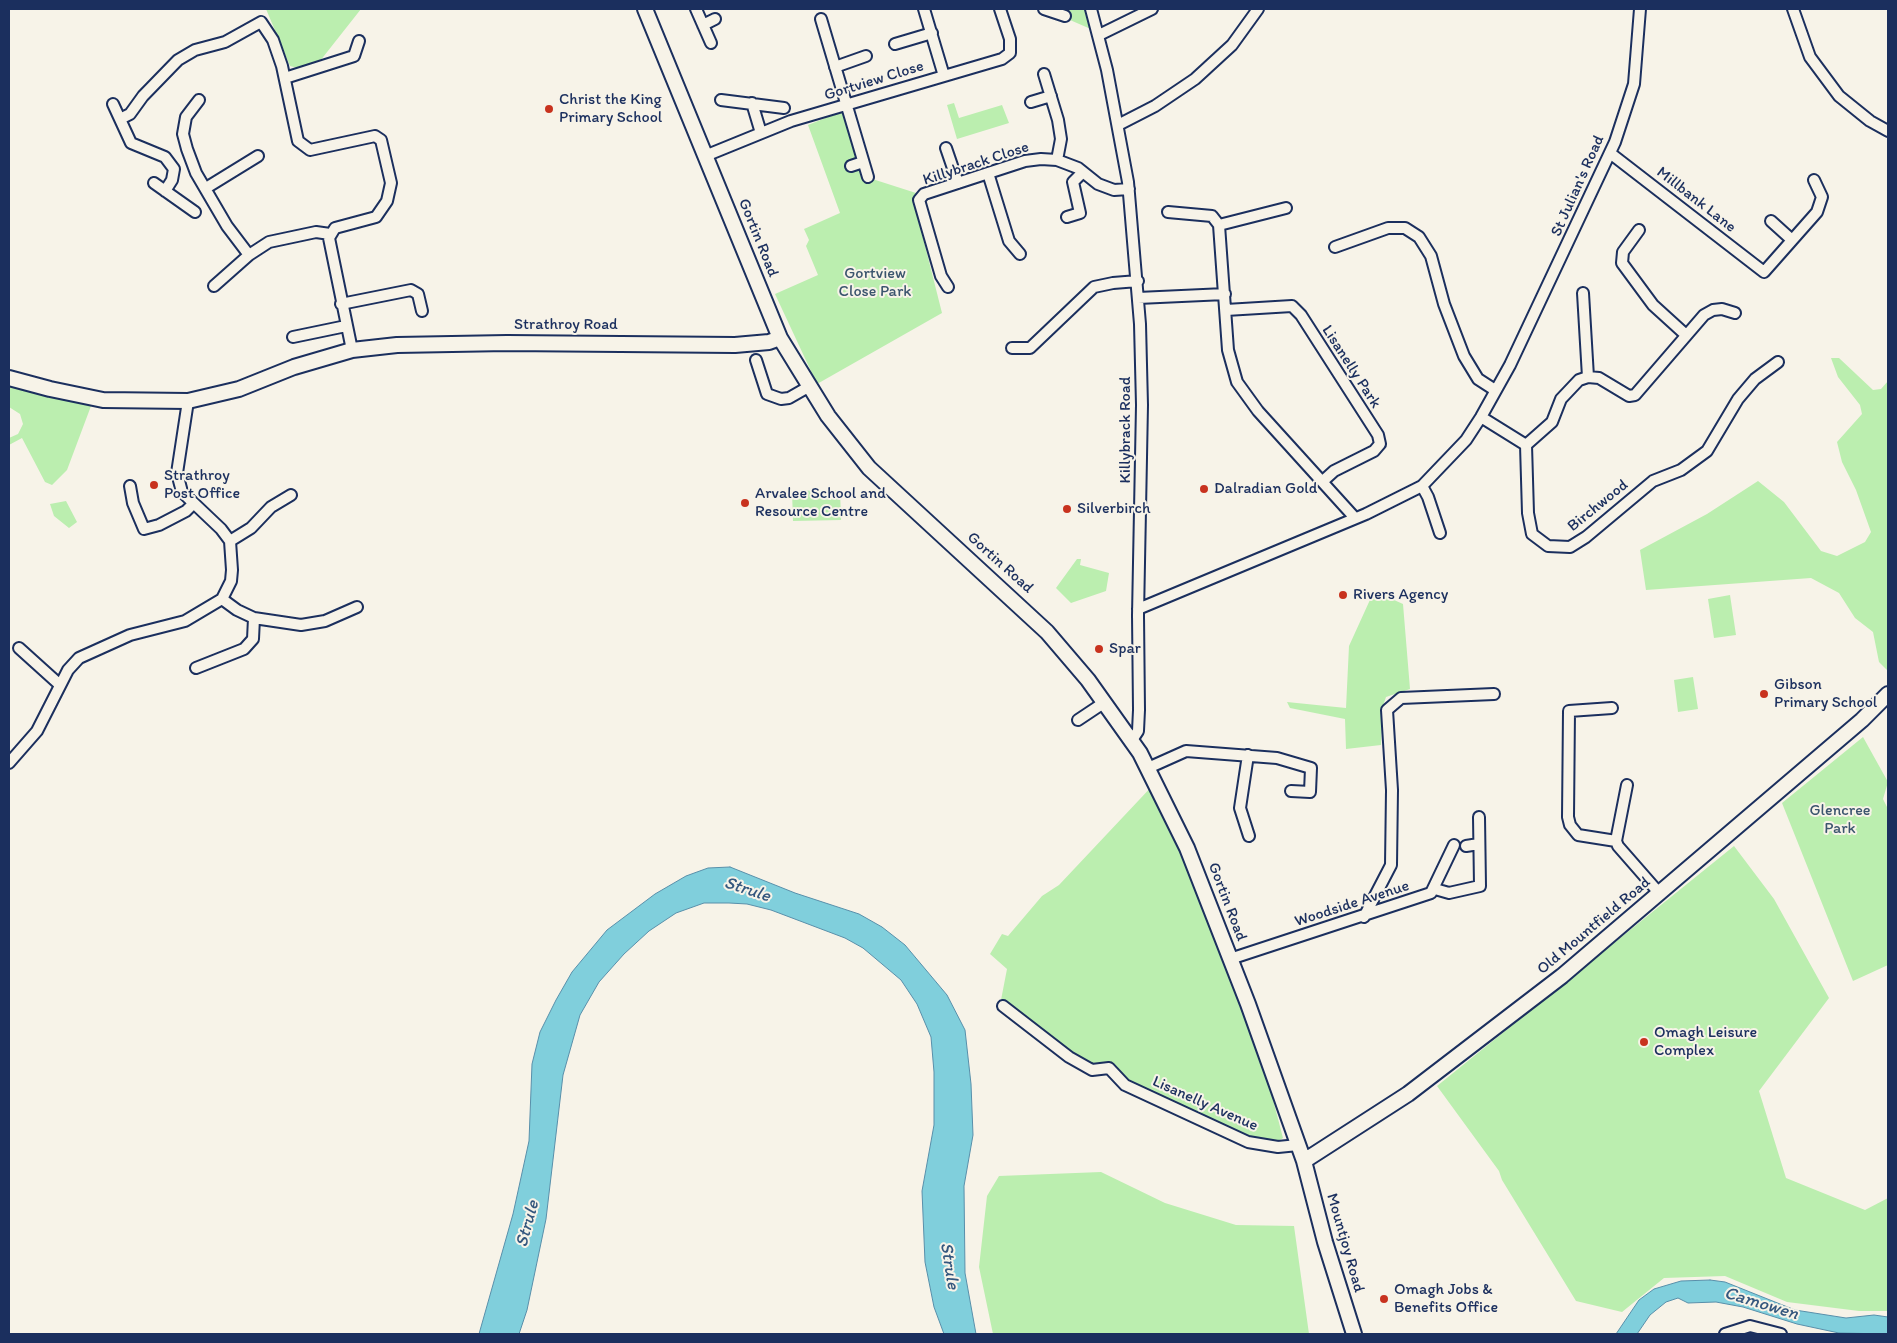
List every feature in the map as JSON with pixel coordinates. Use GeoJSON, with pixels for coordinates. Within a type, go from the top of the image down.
{"type":"FeatureCollection","features":[{"type":"Feature","properties":{"kind":"main road","name":"Gortin Road"},"geometry":{"type":"LineString","coordinates":[[645,9],[780,338],[828,416],[869,468],[1026,610],[1047,632],[1105,702],[1132,740],[1148,768],[1187,848],[1230,958],[1304,1162]]}},
{"type":"Feature","properties":{"kind":"main road","name":"Strathroy Road"},"geometry":{"type":"LineString","coordinates":[[188,402],[252,385],[294,367],[330,355],[352,350],[397,345],[507,343],[748,344],[768,342],[780,338]]}},
{"type":"Feature","properties":{"kind":"main road"},"geometry":{"type":"LineString","coordinates":[[9,378],[103,400],[188,402]]}},
{"type":"Feature","properties":{"kind":"main road","name":"Old Mountfield Road"},"geometry":{"type":"LineString","coordinates":[[1304,1162],[1408,1094],[1562,976],[1868,716],[1888,694]]}},
{"type":"Feature","properties":{"kind":"main road","name":"Mountjoy Road"},"geometry":{"type":"LineString","coordinates":[[1304,1162],[1325,1242],[1354,1334]]}},
{"type":"Feature","properties":{"kind":"street"},"geometry":{"type":"LineString","coordinates":[[696,9],[711,43]]}},
{"type":"Feature","properties":{"kind":"street"},"geometry":{"type":"LineString","coordinates":[[924,9],[944,76]]}},
{"type":"Feature","properties":{"kind":"street","name":"Gortview Close"},"geometry":{"type":"LineString","coordinates":[[705,156],[791,121],[1002,58],[1010,53],[1010,39],[1000,9]]}},
{"type":"Feature","properties":{"kind":"street"},"geometry":{"type":"LineString","coordinates":[[1044,9],[1060,13]]}},
{"type":"Feature","properties":{"kind":"street","name":"Killybrack Road"},"geometry":{"type":"LineString","coordinates":[[1091,9],[1099,35],[1118,125],[1129,189],[1138,281],[1142,406],[1138,609],[1140,710],[1138,732],[1132,740]]}},
{"type":"Feature","properties":{"kind":"street"},"geometry":{"type":"LineString","coordinates":[[1099,35],[1152,9]]}},
{"type":"Feature","properties":{"kind":"street"},"geometry":{"type":"LineString","coordinates":[[1118,125],[1155,106],[1195,79],[1232,45],[1258,9]]}},
{"type":"Feature","properties":{"kind":"street","name":"St Julian's Road"},"geometry":{"type":"LineString","coordinates":[[1422,486],[1466,440],[1481,417],[1510,365],[1610,153],[1634,84],[1640,9]]}},
{"type":"Feature","properties":{"kind":"street"},"geometry":{"type":"LineString","coordinates":[[1794,9],[1810,57],[1839,96],[1870,121],[1888,131]]}},
{"type":"Feature","properties":{"kind":"street"},"geometry":{"type":"LineString","coordinates":[[703,24],[714,19]]}},
{"type":"Feature","properties":{"kind":"street"},"geometry":{"type":"LineString","coordinates":[[821,19],[868,177]]}},
{"type":"Feature","properties":{"kind":"street"},"geometry":{"type":"LineString","coordinates":[[120,119],[130,114],[178,60],[196,50],[225,42],[262,22],[273,40],[284,78],[298,141],[310,150],[375,136],[381,140],[391,182],[387,202],[376,216],[335,228],[330,234],[341,304],[352,350]]}},
{"type":"Feature","properties":{"kind":"street"},"geometry":{"type":"LineString","coordinates":[[895,44],[932,33]]}},
{"type":"Feature","properties":{"kind":"street"},"geometry":{"type":"LineString","coordinates":[[284,78],[354,56],[359,41]]}},
{"type":"Feature","properties":{"kind":"street"},"geometry":{"type":"LineString","coordinates":[[835,67],[866,56]]}},
{"type":"Feature","properties":{"kind":"street"},"geometry":{"type":"LineString","coordinates":[[1044,74],[1061,139],[1057,160]]}},
{"type":"Feature","properties":{"kind":"street"},"geometry":{"type":"LineString","coordinates":[[1032,102],[1051,96]]}},
{"type":"Feature","properties":{"kind":"street"},"geometry":{"type":"LineString","coordinates":[[199,100],[186,117],[183,134],[196,172],[227,226],[249,255]]}},
{"type":"Feature","properties":{"kind":"street"},"geometry":{"type":"LineString","coordinates":[[721,100],[784,108]]}},
{"type":"Feature","properties":{"kind":"street"},"geometry":{"type":"LineString","coordinates":[[752,103],[761,133]]}},
{"type":"Feature","properties":{"kind":"street"},"geometry":{"type":"LineString","coordinates":[[113,104],[131,143],[165,157],[174,169],[172,180],[165,191]]}},
{"type":"Feature","properties":{"kind":"street"},"geometry":{"type":"LineString","coordinates":[[946,148],[958,183]]}},
{"type":"Feature","properties":{"kind":"street","name":"Millbank Lane"},"geometry":{"type":"LineString","coordinates":[[1610,153],[1764,272],[1792,240]]}},
{"type":"Feature","properties":{"kind":"street"},"geometry":{"type":"LineString","coordinates":[[206,188],[258,156]]}},
{"type":"Feature","properties":{"kind":"street","name":"Killybrack Close"},"geometry":{"type":"LineString","coordinates":[[948,287],[941,276],[919,200],[924,194],[1025,161],[1041,159],[1057,160],[1083,172],[1098,184],[1114,190],[1129,189]]}},
{"type":"Feature","properties":{"kind":"street"},"geometry":{"type":"LineString","coordinates":[[851,166],[863,162]]}},
{"type":"Feature","properties":{"kind":"street"},"geometry":{"type":"LineString","coordinates":[[1067,217],[1080,213],[1073,182],[1083,172]]}},
{"type":"Feature","properties":{"kind":"street"},"geometry":{"type":"LineString","coordinates":[[988,173],[1009,241],[1020,254]]}},
{"type":"Feature","properties":{"kind":"street"},"geometry":{"type":"LineString","coordinates":[[1771,221],[1792,240],[1816,212],[1822,197],[1814,180]]}},
{"type":"Feature","properties":{"kind":"street"},"geometry":{"type":"LineString","coordinates":[[154,183],[195,212]]}},
{"type":"Feature","properties":{"kind":"street"},"geometry":{"type":"LineString","coordinates":[[1219,225],[1286,208]]}},
{"type":"Feature","properties":{"kind":"street"},"geometry":{"type":"LineString","coordinates":[[1168,212],[1212,216],[1219,225],[1228,350],[1237,382],[1258,411],[1356,518]]}},
{"type":"Feature","properties":{"kind":"street"},"geometry":{"type":"LineString","coordinates":[[1334,247],[1388,228],[1405,228],[1419,237],[1431,256],[1444,304],[1464,356],[1478,379],[1495,390]]}},
{"type":"Feature","properties":{"kind":"street"},"geometry":{"type":"LineString","coordinates":[[1639,230],[1622,252],[1622,263],[1653,306],[1686,335]]}},
{"type":"Feature","properties":{"kind":"street"},"geometry":{"type":"LineString","coordinates":[[214,286],[249,255],[269,242],[316,232],[330,234]]}},
{"type":"Feature","properties":{"kind":"street"},"geometry":{"type":"LineString","coordinates":[[1012,348],[1030,348],[1094,287],[1112,282],[1138,281]]}},
{"type":"Feature","properties":{"kind":"street"},"geometry":{"type":"LineString","coordinates":[[341,304],[411,290],[418,294],[422,311]]}},
{"type":"Feature","properties":{"kind":"street"},"geometry":{"type":"LineString","coordinates":[[1583,293],[1584,346],[1588,377]]}},
{"type":"Feature","properties":{"kind":"street"},"geometry":{"type":"LineString","coordinates":[[1138,298],[1224,294]]}},
{"type":"Feature","properties":{"kind":"street","name":"Lisanelly Park"},"geometry":{"type":"LineString","coordinates":[[1226,310],[1292,306],[1301,316],[1378,435],[1380,444],[1374,451],[1334,471],[1323,480]]}},
{"type":"Feature","properties":{"kind":"street"},"geometry":{"type":"LineString","coordinates":[[1481,417],[1526,445],[1552,422],[1561,399],[1570,387],[1579,380],[1588,377],[1599,378],[1629,396],[1635,395],[1704,315],[1713,310],[1722,309],[1735,313]]}},
{"type":"Feature","properties":{"kind":"street"},"geometry":{"type":"LineString","coordinates":[[293,337],[346,326]]}},
{"type":"Feature","properties":{"kind":"street"},"geometry":{"type":"LineString","coordinates":[[756,360],[767,394],[781,399],[789,398],[810,386]]}},
{"type":"Feature","properties":{"kind":"street","name":"Birchwood"},"geometry":{"type":"LineString","coordinates":[[1526,445],[1528,513],[1532,534],[1548,546],[1570,547],[1586,537],[1654,481],[1681,470],[1707,451],[1738,399],[1755,379],[1778,362]]}},
{"type":"Feature","properties":{"kind":"street"},"geometry":{"type":"LineString","coordinates":[[9,764],[37,731],[48,713],[68,670],[79,658],[130,636],[184,621],[222,599],[231,581],[230,541],[221,529],[182,492],[177,473],[188,402]]}},
{"type":"Feature","properties":{"kind":"street"},"geometry":{"type":"LineString","coordinates":[[130,486],[133,503],[144,529],[159,526],[186,511],[193,504]]}},
{"type":"Feature","properties":{"kind":"street"},"geometry":{"type":"LineString","coordinates":[[1138,609],[1356,518],[1422,486],[1428,497],[1440,533]]}},
{"type":"Feature","properties":{"kind":"street"},"geometry":{"type":"LineString","coordinates":[[230,541],[251,528],[271,507],[291,495]]}},
{"type":"Feature","properties":{"kind":"street"},"geometry":{"type":"LineString","coordinates":[[222,599],[237,610],[254,618],[301,625],[325,621],[357,607]]}},
{"type":"Feature","properties":{"kind":"street"},"geometry":{"type":"LineString","coordinates":[[196,668],[244,649],[253,639],[254,618]]}},
{"type":"Feature","properties":{"kind":"street"},"geometry":{"type":"LineString","coordinates":[[19,648],[60,685]]}},
{"type":"Feature","properties":{"kind":"street"},"geometry":{"type":"LineString","coordinates":[[1364,917],[1391,865],[1392,790],[1387,710],[1401,698],[1494,694]]}},
{"type":"Feature","properties":{"kind":"street"},"geometry":{"type":"LineString","coordinates":[[1078,720],[1105,702]]}},
{"type":"Feature","properties":{"kind":"street"},"geometry":{"type":"LineString","coordinates":[[1612,708],[1569,710],[1568,817],[1570,825],[1578,835],[1616,841]]}},
{"type":"Feature","properties":{"kind":"street"},"geometry":{"type":"LineString","coordinates":[[1148,768],[1186,751],[1277,758],[1311,768],[1310,792],[1292,792]]}},
{"type":"Feature","properties":{"kind":"street"},"geometry":{"type":"LineString","coordinates":[[1248,755],[1240,808],[1249,836]]}},
{"type":"Feature","properties":{"kind":"street"},"geometry":{"type":"LineString","coordinates":[[1627,785],[1616,841],[1618,846],[1660,894]]}},
{"type":"Feature","properties":{"kind":"street"},"geometry":{"type":"LineString","coordinates":[[1434,888],[1449,893],[1480,886],[1479,816]]}},
{"type":"Feature","properties":{"kind":"street"},"geometry":{"type":"LineString","coordinates":[[1466,846],[1479,844]]}},
{"type":"Feature","properties":{"kind":"street","name":"Woodside Avenue"},"geometry":{"type":"LineString","coordinates":[[1230,958],[1364,917],[1431,894],[1454,845]]}},
{"type":"Feature","properties":{"kind":"street","name":"Lisanelly Avenue"},"geometry":{"type":"LineString","coordinates":[[1003,1006],[1033,1031],[1077,1062],[1092,1070],[1109,1068],[1125,1085],[1248,1142],[1278,1147],[1298,1145]]}},
{"type":"Feature","properties":{"kind":"street"},"geometry":{"type":"LineString","coordinates":[[1725,1334],[1750,1326],[1781,1334]]}},
{"type":"Feature","properties":{"kind":"green space"},"geometry":{"type":"Polygon","coordinates":[[[266,9],[361,9],[320,61],[301,69],[290,66],[266,9]]]}},
{"type":"Feature","properties":{"kind":"green space"},"geometry":{"type":"Polygon","coordinates":[[[1063,9],[1087,9],[1093,30],[1070,20],[1070,15],[1063,9]]]}},
{"type":"Feature","properties":{"kind":"green space"},"geometry":{"type":"Polygon","coordinates":[[[954,103],[959,118],[1002,105],[1009,123],[957,139],[947,105],[954,103]]]}},
{"type":"Feature","properties":{"kind":"green space","name":"Gortview Close Park"},"geometry":{"type":"Polygon","coordinates":[[[843,111],[857,156],[846,162],[848,170],[860,168],[863,176],[916,193],[914,202],[942,313],[817,384],[775,294],[818,275],[806,246],[809,240],[804,229],[840,213],[808,125],[843,111]]]}},
{"type":"Feature","properties":{"kind":"green space"},"geometry":{"type":"Polygon","coordinates":[[[1831,358],[1839,358],[1873,390],[1881,389],[1888,381],[1888,671],[1879,662],[1873,632],[1855,618],[1839,593],[1811,578],[1646,590],[1640,550],[1707,514],[1758,481],[1784,502],[1821,551],[1837,556],[1865,542],[1871,532],[1856,490],[1842,462],[1837,442],[1862,414],[1860,405],[1838,377],[1831,358]]]}},
{"type":"Feature","properties":{"kind":"green space"},"geometry":{"type":"Polygon","coordinates":[[[9,385],[91,406],[67,470],[52,485],[45,482],[22,438],[9,445],[9,438],[18,434],[23,424],[20,414],[9,407],[9,385]]]}},
{"type":"Feature","properties":{"kind":"green space"},"geometry":{"type":"Polygon","coordinates":[[[840,490],[841,520],[793,521],[792,491],[840,490]]]}},
{"type":"Feature","properties":{"kind":"green space"},"geometry":{"type":"Polygon","coordinates":[[[66,501],[77,522],[69,528],[54,516],[50,504],[66,501]]]}},
{"type":"Feature","properties":{"kind":"green space"},"geometry":{"type":"Polygon","coordinates":[[[1077,559],[1081,559],[1080,565],[1109,573],[1106,591],[1071,603],[1056,588],[1077,559]]]}},
{"type":"Feature","properties":{"kind":"green space"},"geometry":{"type":"Polygon","coordinates":[[[1374,591],[1403,604],[1410,689],[1386,697],[1382,709],[1381,745],[1346,749],[1345,719],[1290,708],[1287,702],[1346,708],[1349,646],[1374,591]]]}},
{"type":"Feature","properties":{"kind":"green space"},"geometry":{"type":"Polygon","coordinates":[[[1730,595],[1736,635],[1714,638],[1708,599],[1730,595]]]}},
{"type":"Feature","properties":{"kind":"green space"},"geometry":{"type":"Polygon","coordinates":[[[1693,677],[1698,709],[1678,712],[1674,680],[1693,677]]]}},
{"type":"Feature","properties":{"kind":"green space","name":"Glencree Park"},"geometry":{"type":"Polygon","coordinates":[[[1863,737],[1888,782],[1883,799],[1888,809],[1888,965],[1853,981],[1782,803],[1863,737]]]}},
{"type":"Feature","properties":{"kind":"green space"},"geometry":{"type":"Polygon","coordinates":[[[1155,783],[1248,1004],[1283,1138],[1275,1143],[1246,1137],[1093,1067],[1001,1000],[1007,969],[990,954],[1002,934],[1008,936],[1042,896],[1059,885],[1155,783]]]}},
{"type":"Feature","properties":{"kind":"green space","name":"Omagh Leisure Complex"},"geometry":{"type":"Polygon","coordinates":[[[1734,846],[1774,899],[1829,998],[1759,1091],[1786,1178],[1865,1210],[1888,1198],[1888,1311],[1859,1311],[1787,1302],[1725,1276],[1664,1278],[1622,1312],[1576,1301],[1502,1180],[1499,1171],[1437,1086],[1734,846]]]}},
{"type":"Feature","properties":{"kind":"green space"},"geometry":{"type":"Polygon","coordinates":[[[1101,1172],[1165,1203],[1236,1225],[1294,1226],[1309,1334],[993,1334],[979,1267],[987,1196],[999,1176],[1101,1172]]]}},
{"type":"Feature","properties":{"kind":"water","name":"Strule"},"geometry":{"type":"Polygon","coordinates":[[[730,867],[795,893],[859,914],[882,927],[905,945],[947,995],[965,1030],[971,1084],[973,1135],[964,1186],[965,1273],[976,1334],[944,1334],[934,1307],[925,1262],[922,1191],[934,1125],[934,1072],[931,1037],[917,1004],[901,980],[863,948],[845,938],[771,910],[747,904],[704,903],[676,913],[649,931],[624,954],[599,982],[580,1015],[563,1075],[546,1219],[527,1310],[519,1334],[479,1334],[513,1214],[529,1141],[532,1064],[540,1032],[556,1000],[572,972],[607,930],[655,894],[686,876],[708,868],[730,867]]]}},
{"type":"Feature","properties":{"kind":"water","name":"Camowen"},"geometry":{"type":"Polygon","coordinates":[[[1710,1280],[1725,1282],[1795,1310],[1846,1318],[1874,1315],[1888,1317],[1888,1334],[1839,1333],[1797,1324],[1743,1307],[1716,1302],[1688,1303],[1678,1298],[1666,1302],[1650,1315],[1637,1334],[1616,1334],[1639,1300],[1654,1289],[1681,1281],[1710,1280]]]}},
{"type":"Feature","properties":{"kind":"place","name":"Christ the King Primary School"},"geometry":{"type":"Point","coordinates":[549,109]}},
{"type":"Feature","properties":{"kind":"place","name":"Strathroy Post Office"},"geometry":{"type":"Point","coordinates":[154,485]}},
{"type":"Feature","properties":{"kind":"place","name":"Dalradian Gold"},"geometry":{"type":"Point","coordinates":[1204,489]}},
{"type":"Feature","properties":{"kind":"place","name":"Arvalee School and Resource Centre"},"geometry":{"type":"Point","coordinates":[745,503]}},
{"type":"Feature","properties":{"kind":"place","name":"Silverbirch"},"geometry":{"type":"Point","coordinates":[1067,509]}},
{"type":"Feature","properties":{"kind":"place","name":"Rivers Agency"},"geometry":{"type":"Point","coordinates":[1343,595]}},
{"type":"Feature","properties":{"kind":"place","name":"Spar"},"geometry":{"type":"Point","coordinates":[1099,649]}},
{"type":"Feature","properties":{"kind":"place","name":"Gibson Primary School"},"geometry":{"type":"Point","coordinates":[1764,694]}},
{"type":"Feature","properties":{"kind":"place","name":"Omagh Leisure Complex"},"geometry":{"type":"Point","coordinates":[1644,1042]}},
{"type":"Feature","properties":{"kind":"place","name":"Omagh Jobs & Benefits Office"},"geometry":{"type":"Point","coordinates":[1384,1299]}}]}
